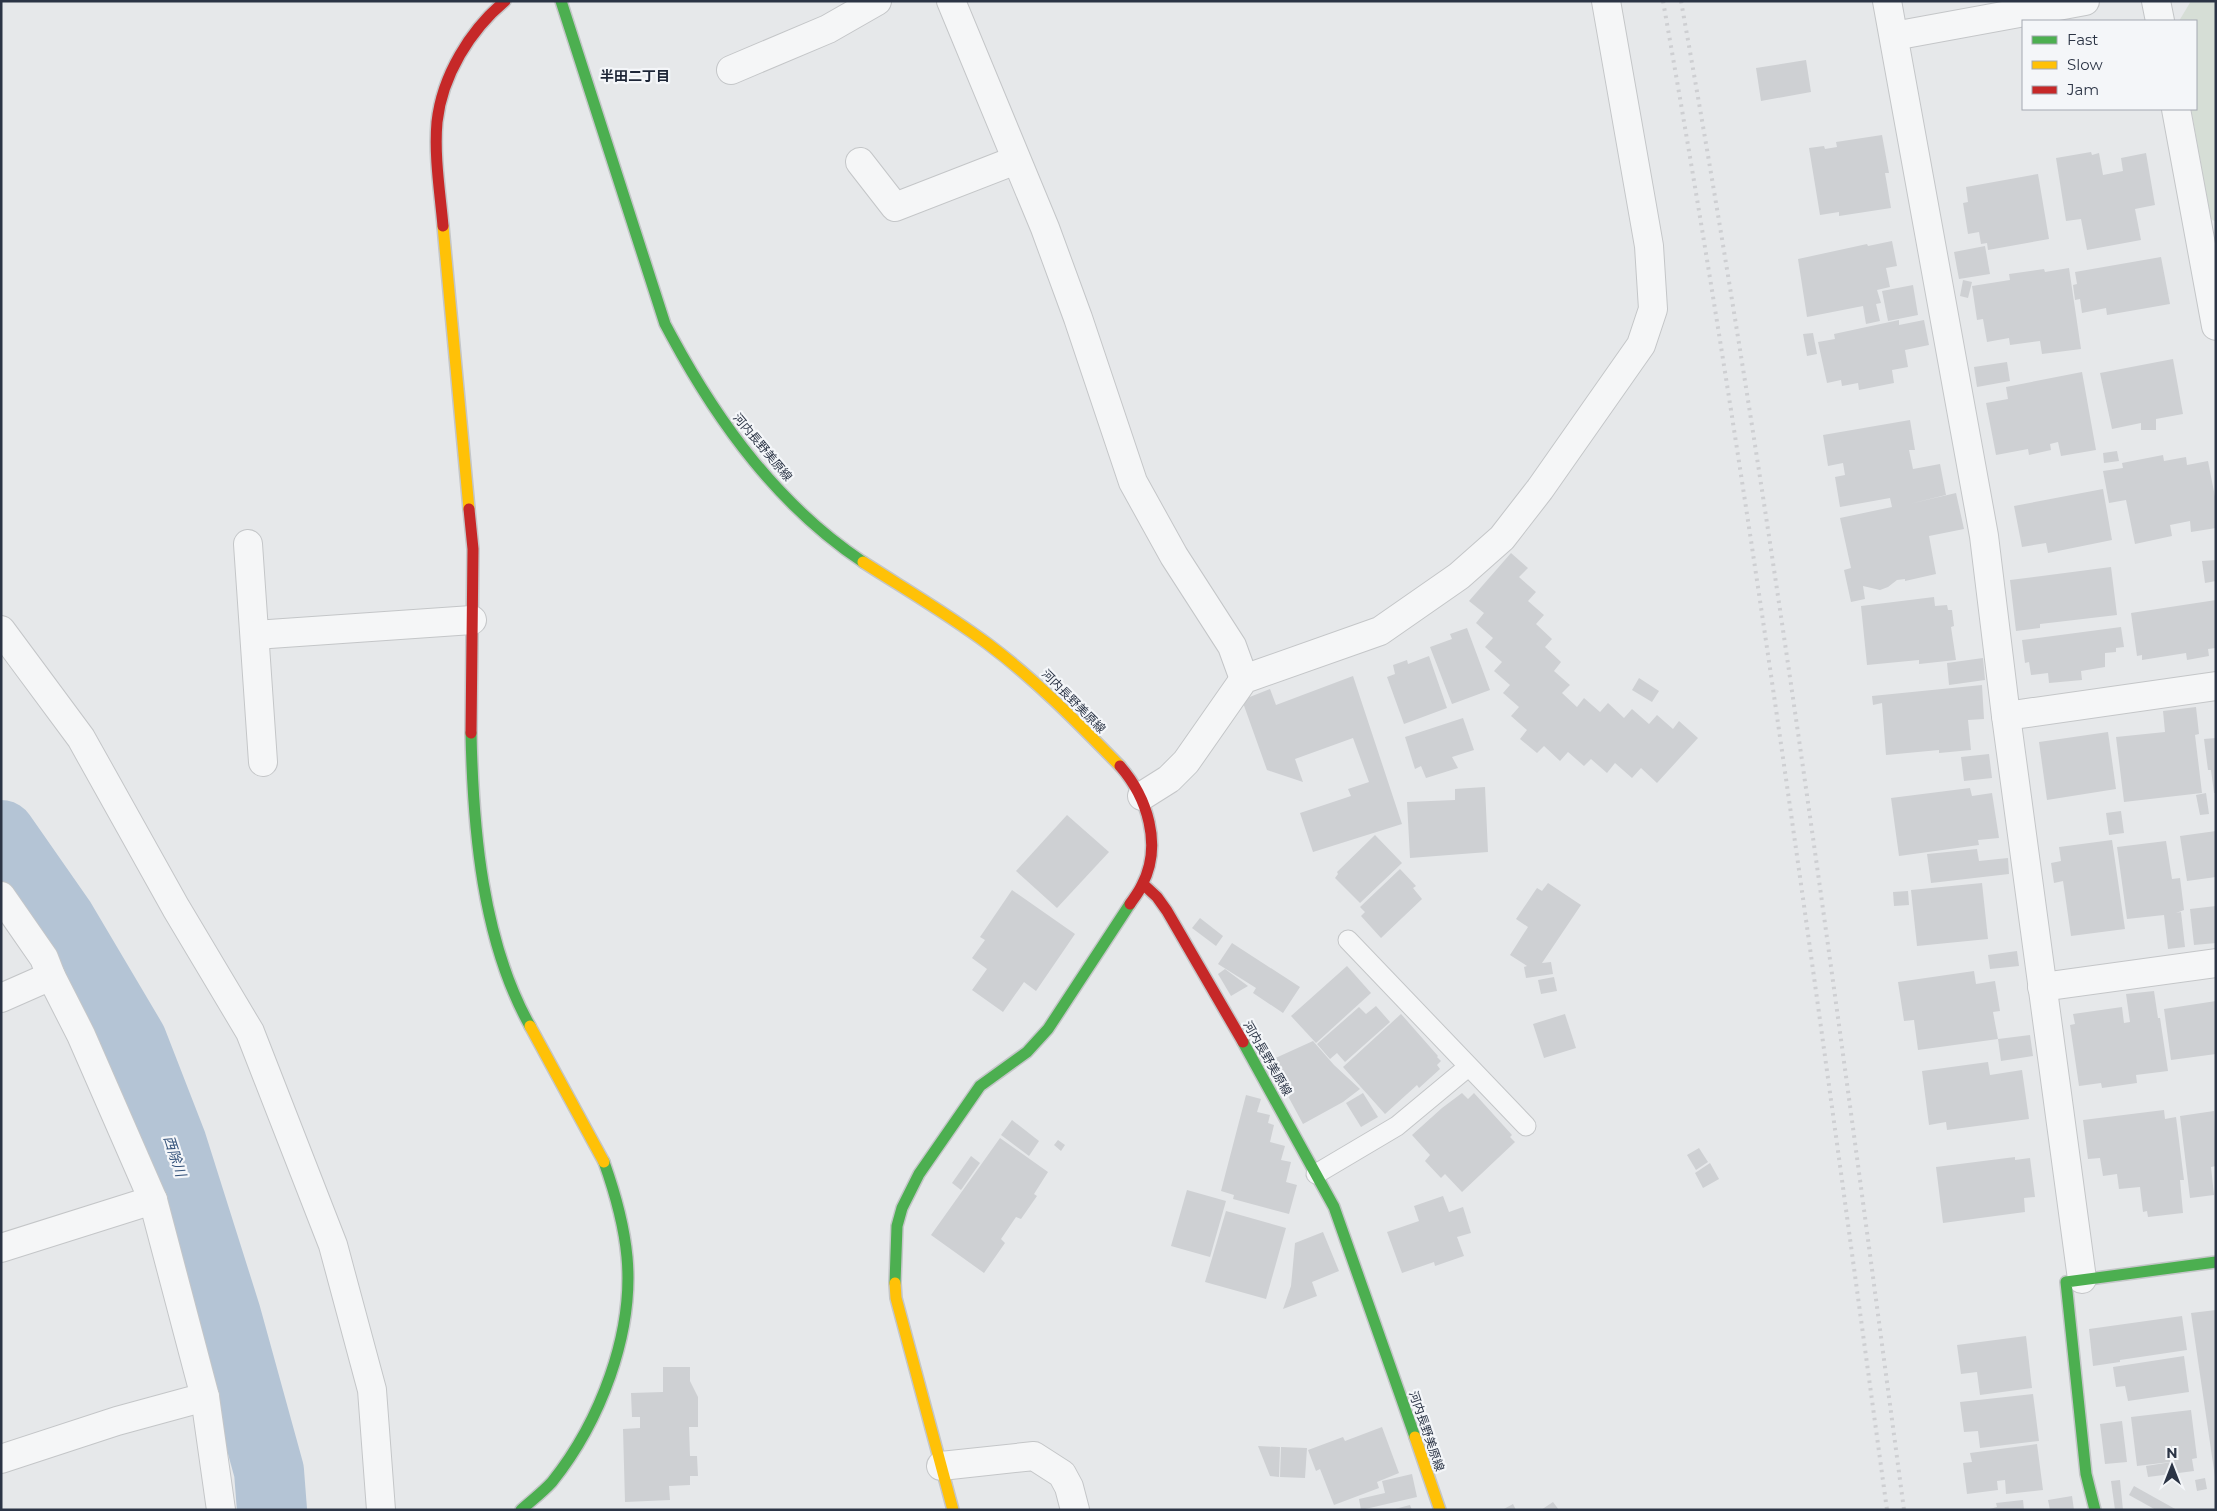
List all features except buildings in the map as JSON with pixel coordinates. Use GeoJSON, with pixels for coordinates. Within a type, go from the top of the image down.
{"type":"FeatureCollection","features":[{"type":"Feature","properties":{"kind":"street"},"geometry":{"type":"LineString","coordinates":[[505,1],[482,23],[454,67],[438,118],[438,172],[473,549],[470,734],[473,808],[478,856],[498,950],[524,1016],[601,1154],[619,1206],[627,1258],[626,1311],[608,1385],[587,1431],[552,1483],[521,1510]]}},
{"type":"Feature","properties":{"kind":"street","name":"河内長野美原線"},"geometry":{"type":"LineString","coordinates":[[560,1],[665,324],[690,370],[725,426],[763,471],[810,520],[881,574],[951,617],[1040,685],[1126,773],[1142,796],[1147,814],[1151,850],[1148,870],[1143,884],[1158,897],[1167,911],[1266,1082],[1334,1207],[1440,1510]]}},
{"type":"Feature","properties":{"kind":"street"},"geometry":{"type":"LineString","coordinates":[[731,70],[828,29],[876,1]]}},
{"type":"Feature","properties":{"kind":"street"},"geometry":{"type":"LineString","coordinates":[[951,1],[1078,318],[1133,482],[1174,556],[1232,646],[1244,679]]}},
{"type":"Feature","properties":{"kind":"street"},"geometry":{"type":"LineString","coordinates":[[1142,796],[1169,779],[1186,762],[1244,679],[1380,631],[1459,576],[1502,538],[1540,489],[1641,345],[1653,309],[1649,246],[1606,1]]}},
{"type":"Feature","properties":{"kind":"street"},"geometry":{"type":"LineString","coordinates":[[1887,1],[1984,536],[2006,716],[2082,1279]]}},
{"type":"Feature","properties":{"kind":"street"},"geometry":{"type":"LineString","coordinates":[[1894,36],[2085,1]]}},
{"type":"Feature","properties":{"kind":"street"},"geometry":{"type":"LineString","coordinates":[[2156,1],[2160,20]]}},
{"type":"Feature","properties":{"kind":"street"},"geometry":{"type":"LineString","coordinates":[[2176,110],[2209,251],[2216,326]]}},
{"type":"Feature","properties":{"kind":"street"},"geometry":{"type":"LineString","coordinates":[[860,162],[895,207],[1016,160]]}},
{"type":"Feature","properties":{"kind":"street"},"geometry":{"type":"LineString","coordinates":[[248,544],[263,762]]}},
{"type":"Feature","properties":{"kind":"street"},"geometry":{"type":"LineString","coordinates":[[254,635],[472,620]]}},
{"type":"Feature","properties":{"kind":"street"},"geometry":{"type":"LineString","coordinates":[[1,630],[80,738],[176,908],[250,1032],[333,1245],[372,1390],[381,1510]]}},
{"type":"Feature","properties":{"kind":"street"},"geometry":{"type":"LineString","coordinates":[[2006,716],[2216,686]]}},
{"type":"Feature","properties":{"kind":"street"},"geometry":{"type":"LineString","coordinates":[[953,1510],[896,1298],[895,1254],[897,1226],[902,1208],[919,1174],[938,1144],[980,1086],[1027,1052],[1048,1029],[1143,884]]}},
{"type":"Feature","properties":{"kind":"street"},"geometry":{"type":"LineString","coordinates":[[1,896],[44,958],[153,1200],[205,1397],[221,1510]]}},
{"type":"Feature","properties":{"kind":"street"},"geometry":{"type":"LineString","coordinates":[[2042,987],[2216,963]]}},
{"type":"Feature","properties":{"kind":"street"},"geometry":{"type":"LineString","coordinates":[[1,998],[51,976]]}},
{"type":"Feature","properties":{"kind":"street"},"geometry":{"type":"LineString","coordinates":[[1,1248],[153,1200]]}},
{"type":"Feature","properties":{"kind":"street"},"geometry":{"type":"LineString","coordinates":[[2095,1510],[2086,1474],[2066,1282],[2216,1262]]}},
{"type":"Feature","properties":{"kind":"street"},"geometry":{"type":"LineString","coordinates":[[1,1459],[117,1420],[205,1397]]}},
{"type":"Feature","properties":{"kind":"street"},"geometry":{"type":"LineString","coordinates":[[942,1466],[1034,1456],[1062,1474],[1069,1487],[1075,1510]]}},
{"type":"Feature","properties":{"kind":"lane"},"geometry":{"type":"LineString","coordinates":[[1348,940],[1526,1126]]}},
{"type":"Feature","properties":{"kind":"lane"},"geometry":{"type":"LineString","coordinates":[[1316,1174],[1398,1126],[1468,1067]]}},
{"type":"Feature","properties":{"kind":"shaded area"},"geometry":{"type":"Polygon","coordinates":[[[2191,1],[2216,1],[2216,222],[2211,219],[2191,110],[2197,110],[2197,20],[2180,20],[2191,1]]]}},
{"type":"Feature","properties":{"kind":"waterway","name":"西除川"},"geometry":{"type":"LineString","coordinates":[[1,835],[61,921],[132,1041],[172,1144],[226,1315],[269,1471],[272,1510]]}},
{"type":"Feature","properties":{"kind":"railway"},"geometry":{"type":"LineString","coordinates":[[1663,1],[1726,377],[1755,566],[1887,1510]]}},
{"type":"Feature","properties":{"kind":"railway"},"geometry":{"type":"LineString","coordinates":[[1681,1],[1744,377],[1801,754],[1904,1510]]}},
{"type":"Feature","properties":{"kind":"traffic: fast"},"geometry":{"type":"LineString","coordinates":[[561,1],[665,324],[710,401],[754,461],[804,515],[863,562]]}},
{"type":"Feature","properties":{"kind":"traffic: fast"},"geometry":{"type":"LineString","coordinates":[[471,733],[474,807],[483,883],[501,957],[514,993],[530,1026]]}},
{"type":"Feature","properties":{"kind":"traffic: fast"},"geometry":{"type":"LineString","coordinates":[[895,1283],[897,1226],[902,1208],[919,1174],[980,1086],[1027,1052],[1048,1029],[1130,904]]}},
{"type":"Feature","properties":{"kind":"traffic: fast"},"geometry":{"type":"LineString","coordinates":[[1243,1042],[1334,1207],[1415,1437]]}},
{"type":"Feature","properties":{"kind":"traffic: fast"},"geometry":{"type":"LineString","coordinates":[[521,1510],[552,1482],[585,1432],[599,1405],[619,1346],[628,1286],[627,1257],[624,1233],[604,1162]]}},
{"type":"Feature","properties":{"kind":"traffic: fast"},"geometry":{"type":"LineString","coordinates":[[2095,1510],[2086,1474],[2066,1282],[2216,1262]]}},
{"type":"Feature","properties":{"kind":"traffic: slow"},"geometry":{"type":"LineString","coordinates":[[443,226],[469,509]]}},
{"type":"Feature","properties":{"kind":"traffic: slow"},"geometry":{"type":"LineString","coordinates":[[863,562],[958,622],[1006,658],[1056,702],[1120,766]]}},
{"type":"Feature","properties":{"kind":"traffic: slow"},"geometry":{"type":"LineString","coordinates":[[530,1026],[604,1162]]}},
{"type":"Feature","properties":{"kind":"traffic: slow"},"geometry":{"type":"LineString","coordinates":[[895,1283],[896,1298],[953,1510]]}},
{"type":"Feature","properties":{"kind":"traffic: slow"},"geometry":{"type":"LineString","coordinates":[[1415,1437],[1440,1510]]}},
{"type":"Feature","properties":{"kind":"traffic: jam"},"geometry":{"type":"LineString","coordinates":[[443,226],[436,148],[440,105],[451,71],[469,40],[505,1]]}},
{"type":"Feature","properties":{"kind":"traffic: jam"},"geometry":{"type":"LineString","coordinates":[[469,509],[473,549],[471,733]]}},
{"type":"Feature","properties":{"kind":"traffic: jam"},"geometry":{"type":"LineString","coordinates":[[1120,766],[1138,792],[1149,822],[1151,838],[1148,870],[1141,888],[1130,904]]}},
{"type":"Feature","properties":{"kind":"traffic: jam"},"geometry":{"type":"LineString","coordinates":[[1143,884],[1157,897],[1167,911],[1243,1042]]}},
{"type":"Feature","properties":{"kind":"district","name":"半田二丁目"},"geometry":{"type":"Point","coordinates":[635,76]}}]}
